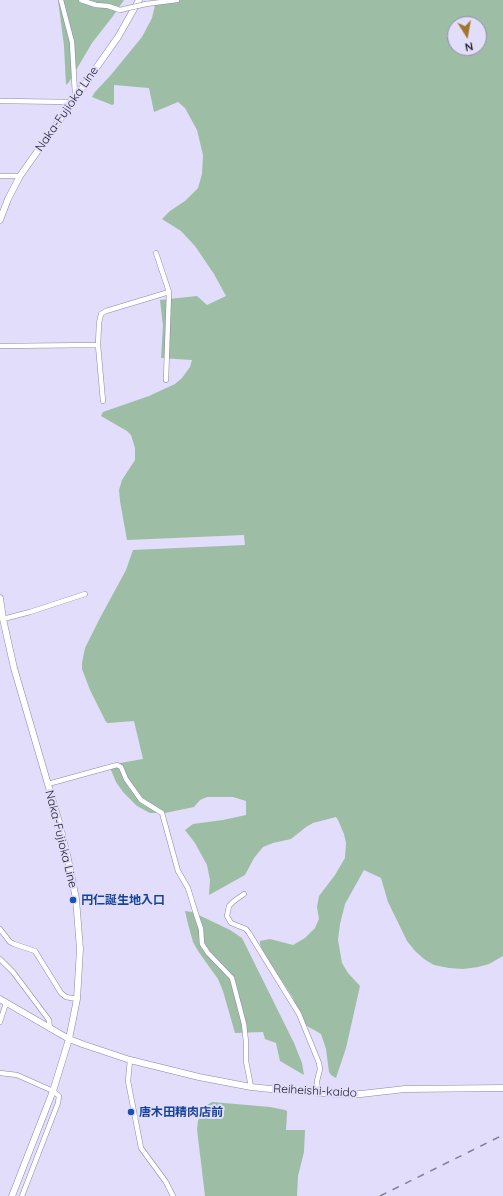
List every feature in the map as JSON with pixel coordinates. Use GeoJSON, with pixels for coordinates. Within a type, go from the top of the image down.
{"type":"FeatureCollection","features":[{"type":"Feature","properties":{"kind":"main road","name":"Naka-Fujioka Line"},"geometry":{"type":"LineString","coordinates":[[0,220],[8,199],[20,176],[118,37],[138,0]]}},
{"type":"Feature","properties":{"kind":"main road","name":"Naka-Fujioka Line"},"geometry":{"type":"LineString","coordinates":[[0,598],[3,619],[17,680],[48,784],[68,860],[76,899],[80,949],[77,999],[69,1039],[48,1106],[12,1196]]}},
{"type":"Feature","properties":{"kind":"main road","name":"Reiheishi-kaido"},"geometry":{"type":"LineString","coordinates":[[0,999],[69,1039],[130,1060],[199,1077],[251,1087],[318,1093],[361,1094],[405,1089],[503,1088]]}},
{"type":"Feature","properties":{"kind":"street"},"geometry":{"type":"LineString","coordinates":[[0,101],[75,99],[72,42],[61,0]]}},
{"type":"Feature","properties":{"kind":"street"},"geometry":{"type":"LineString","coordinates":[[81,0],[120,10],[146,4],[177,0]]}},
{"type":"Feature","properties":{"kind":"street"},"geometry":{"type":"LineString","coordinates":[[0,176],[20,176]]}},
{"type":"Feature","properties":{"kind":"street"},"geometry":{"type":"LineString","coordinates":[[156,253],[169,292],[166,380]]}},
{"type":"Feature","properties":{"kind":"street"},"geometry":{"type":"LineString","coordinates":[[103,401],[98,345],[101,314],[106,311],[169,292]]}},
{"type":"Feature","properties":{"kind":"street"},"geometry":{"type":"LineString","coordinates":[[0,346],[98,345]]}},
{"type":"Feature","properties":{"kind":"street"},"geometry":{"type":"LineString","coordinates":[[3,619],[85,594]]}},
{"type":"Feature","properties":{"kind":"street"},"geometry":{"type":"LineString","coordinates":[[48,784],[117,765],[121,767],[126,779],[141,800],[162,813],[178,871],[188,888],[201,929],[202,944],[208,953],[232,978],[244,1024],[246,1061],[251,1087]]}},
{"type":"Feature","properties":{"kind":"street"},"geometry":{"type":"LineString","coordinates":[[244,894],[234,900],[229,906],[227,916],[231,923],[246,929],[250,933],[299,1014],[319,1063],[320,1069],[317,1081],[318,1093]]}},
{"type":"Feature","properties":{"kind":"street"},"geometry":{"type":"LineString","coordinates":[[1,932],[14,944],[35,951],[61,993],[66,997],[77,999]]}},
{"type":"Feature","properties":{"kind":"street"},"geometry":{"type":"LineString","coordinates":[[0,959],[14,972],[49,1020],[50,1028]]}},
{"type":"Feature","properties":{"kind":"street"},"geometry":{"type":"LineString","coordinates":[[0,1022],[6,1003]]}},
{"type":"Feature","properties":{"kind":"street"},"geometry":{"type":"LineString","coordinates":[[130,1060],[128,1081],[141,1148],[166,1182],[173,1196]]}},
{"type":"Feature","properties":{"kind":"street"},"geometry":{"type":"LineString","coordinates":[[0,1073],[17,1075],[53,1091],[59,1096],[58,1103],[22,1196]]}},
{"type":"Feature","properties":{"kind":"green space"},"geometry":{"type":"Polygon","coordinates":[[[58,0],[124,0],[92,43],[66,85],[64,46],[58,0]]]}},
{"type":"Feature","properties":{"kind":"green space"},"geometry":{"type":"Polygon","coordinates":[[[160,0],[503,0],[503,956],[489,964],[463,969],[434,965],[424,959],[407,941],[388,902],[381,878],[364,870],[345,904],[340,924],[338,940],[342,963],[348,973],[360,986],[346,1048],[336,1078],[329,1072],[326,1049],[321,1034],[305,1025],[299,1017],[293,998],[263,952],[260,941],[270,939],[293,945],[305,938],[315,928],[319,919],[317,907],[319,896],[335,875],[345,858],[346,843],[338,820],[336,817],[313,823],[291,839],[263,847],[254,858],[245,875],[209,895],[210,880],[207,865],[195,843],[185,830],[193,824],[246,815],[246,801],[233,797],[207,797],[200,800],[194,807],[165,813],[150,813],[137,806],[123,792],[116,782],[109,765],[143,759],[134,721],[106,722],[90,690],[82,669],[85,648],[126,570],[133,550],[245,545],[244,535],[127,540],[119,490],[122,480],[135,460],[135,448],[131,435],[127,431],[101,416],[103,412],[149,396],[175,384],[182,378],[190,367],[192,360],[161,358],[163,326],[160,300],[197,296],[207,305],[226,296],[214,274],[195,246],[181,231],[162,219],[170,211],[185,201],[198,188],[202,174],[203,155],[197,130],[185,108],[178,102],[154,112],[149,88],[114,85],[114,104],[112,105],[92,97],[142,37],[152,18],[156,1],[160,0]]]}},
{"type":"Feature","properties":{"kind":"green space"},"geometry":{"type":"Polygon","coordinates":[[[185,911],[192,912],[205,918],[230,930],[242,938],[294,1043],[302,1063],[304,1075],[280,1061],[276,1043],[265,1039],[263,1032],[235,1033],[223,991],[218,979],[193,942],[185,911]]]}},
{"type":"Feature","properties":{"kind":"green space"},"geometry":{"type":"Polygon","coordinates":[[[212,1102],[270,1107],[285,1110],[287,1111],[286,1130],[305,1130],[304,1152],[298,1176],[297,1196],[205,1196],[197,1129],[198,1121],[204,1107],[212,1102]]]}},
{"type":"Feature","properties":{"kind":"railway"},"geometry":{"type":"LineString","coordinates":[[380,1196],[503,1135]]}},
{"type":"Feature","properties":{"kind":"place","name":"円仁誕生地入口"},"geometry":{"type":"Point","coordinates":[73,900]}},
{"type":"Feature","properties":{"kind":"place","name":"唐木田精肉店前"},"geometry":{"type":"Point","coordinates":[131,1112]}}]}
